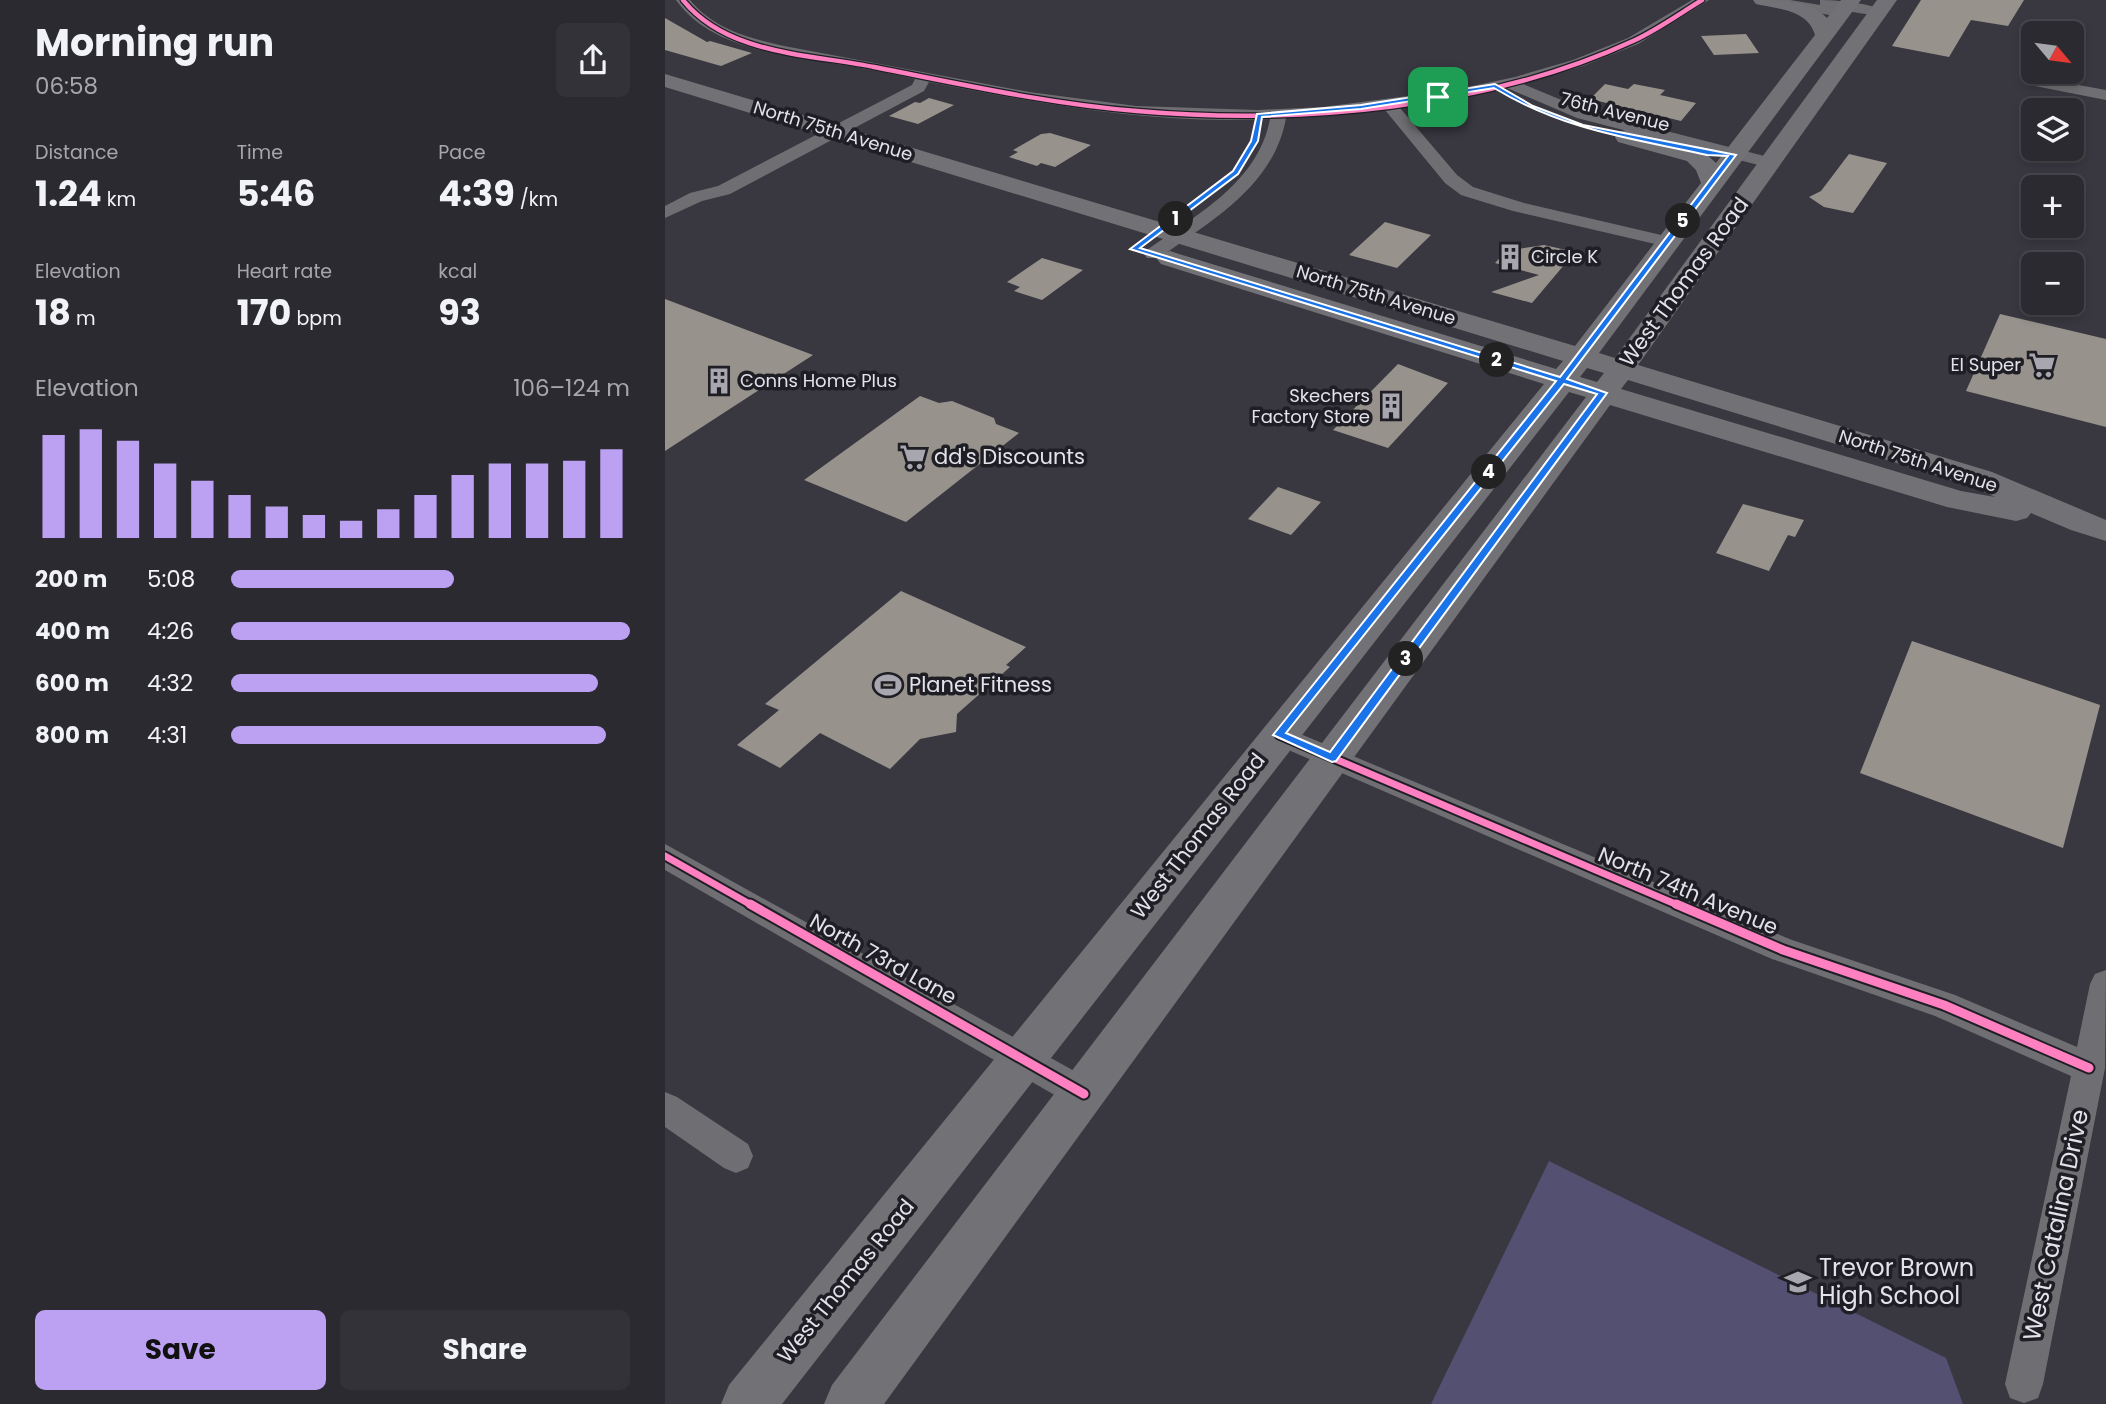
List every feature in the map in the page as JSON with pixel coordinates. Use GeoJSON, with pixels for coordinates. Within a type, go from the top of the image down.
{"type":"FeatureCollection","features":[{"type":"Feature","properties":{"kind":"main road"},"geometry":{"type":"LineString","coordinates":[[1764,0],[1808,12],[1823,24],[1824,34]]}},
{"type":"Feature","properties":{"kind":"main road"},"geometry":{"type":"LineString","coordinates":[[1846,7],[1880,10]]}},
{"type":"Feature","properties":{"kind":"main road","name":"West Thomas Road"},"geometry":{"type":"LineString","coordinates":[[748,1404],[1571,369],[1846,7]]}},
{"type":"Feature","properties":{"kind":"main road","name":"West Thomas Road"},"geometry":{"type":"LineString","coordinates":[[851,1404],[1084,1094],[1611,381],[1880,10]]}},
{"type":"Feature","properties":{"kind":"main road","name":"North 75th Avenue"},"geometry":{"type":"LineString","coordinates":[[665,80],[811,140],[1611,381],[1981,480],[2094,527]]}},
{"type":"Feature","properties":{"kind":"main road"},"geometry":{"type":"LineString","coordinates":[[1626,137],[1695,156],[1707,167],[1713,181]]}},
{"type":"Feature","properties":{"kind":"street"},"geometry":{"type":"LineString","coordinates":[[680,6],[705,25],[746,40],[930,78],[1108,108],[1209,115],[1259,115],[1388,104],[1502,85],[1566,66],[1633,41],[1702,0]]}},
{"type":"Feature","properties":{"kind":"street"},"geometry":{"type":"LineString","coordinates":[[1764,0],[1846,7]]}},
{"type":"Feature","properties":{"kind":"street"},"geometry":{"type":"LineString","coordinates":[[1806,0],[1846,7]]}},
{"type":"Feature","properties":{"kind":"street"},"geometry":{"type":"LineString","coordinates":[[665,212],[696,197],[724,190],[811,140],[919,88],[930,78]]}},
{"type":"Feature","properties":{"kind":"street"},"geometry":{"type":"LineString","coordinates":[[2050,84],[2106,95]]}},
{"type":"Feature","properties":{"kind":"street","name":"76th Avenue"},"geometry":{"type":"LineString","coordinates":[[1502,85],[1547,115],[1626,137],[1770,163]]}},
{"type":"Feature","properties":{"kind":"street","name":"76th Avenue"},"geometry":{"type":"LineString","coordinates":[[1502,85],[1591,119],[1711,146],[1733,155]]}},
{"type":"Feature","properties":{"kind":"street"},"geometry":{"type":"LineString","coordinates":[[1388,104],[1451,179],[1467,191],[1519,207],[1668,242]]}},
{"type":"Feature","properties":{"kind":"street"},"geometry":{"type":"LineString","coordinates":[[1156,242],[1237,190],[1259,169],[1276,137],[1279,114]]}},
{"type":"Feature","properties":{"kind":"street"},"geometry":{"type":"LineString","coordinates":[[1156,242],[1235,173],[1255,141],[1259,115]]}},
{"type":"Feature","properties":{"kind":"street","name":"North 74th Avenue"},"geometry":{"type":"LineString","coordinates":[[1279,735],[1771,945],[1944,1005],[2089,1068]]}},
{"type":"Feature","properties":{"kind":"street","name":"North 73rd Lane"},"geometry":{"type":"LineString","coordinates":[[665,856],[1084,1094]]}},
{"type":"Feature","properties":{"kind":"street","name":"West Catalina Drive"},"geometry":{"type":"LineString","coordinates":[[2024,1384],[2106,984]]}},
{"type":"Feature","properties":{"kind":"street"},"geometry":{"type":"LineString","coordinates":[[665,1108],[736,1156]]}},
{"type":"Feature","properties":{"kind":"shaded area"},"geometry":{"type":"Polygon","coordinates":[[[1549,1161],[1946,1358],[1963,1404],[1431,1404],[1549,1161]]]}},
{"type":"Feature","properties":{"kind":"building"},"geometry":{"type":"Polygon","coordinates":[[[1921,0],[2024,0],[2008,26],[1971,20],[1949,57],[1892,46],[1921,0]]]}},
{"type":"Feature","properties":{"kind":"building"},"geometry":{"type":"Polygon","coordinates":[[[665,18],[707,42],[752,53],[721,66],[665,50],[665,18]]]}},
{"type":"Feature","properties":{"kind":"building"},"geometry":{"type":"Polygon","coordinates":[[[1746,34],[1759,53],[1714,55],[1701,36],[1746,34]]]}},
{"type":"Feature","properties":{"kind":"building"},"geometry":{"type":"Polygon","coordinates":[[[1605,84],[1628,89],[1634,84],[1665,90],[1660,95],[1696,103],[1681,121],[1590,99],[1605,84]]]}},
{"type":"Feature","properties":{"kind":"building"},"geometry":{"type":"Polygon","coordinates":[[[929,98],[954,105],[918,124],[889,116],[915,102],[920,103],[929,98]]]}},
{"type":"Feature","properties":{"kind":"building"},"geometry":{"type":"Polygon","coordinates":[[[1050,133],[1091,145],[1055,167],[1041,163],[1037,166],[1009,157],[1018,152],[1013,150],[1041,134],[1050,133]]]}},
{"type":"Feature","properties":{"kind":"building"},"geometry":{"type":"Polygon","coordinates":[[[1849,154],[1887,163],[1853,213],[1824,207],[1809,197],[1821,191],[1849,154]]]}},
{"type":"Feature","properties":{"kind":"building"},"geometry":{"type":"Polygon","coordinates":[[[1385,222],[1431,235],[1397,268],[1349,255],[1385,222]]]}},
{"type":"Feature","properties":{"kind":"building"},"geometry":{"type":"Polygon","coordinates":[[[1544,245],[1575,252],[1532,303],[1491,292],[1539,275],[1495,263],[1510,247],[1518,249],[1544,245]]]}},
{"type":"Feature","properties":{"kind":"building"},"geometry":{"type":"Polygon","coordinates":[[[1042,258],[1083,270],[1042,300],[1014,291],[1020,287],[1007,282],[1042,258]]]}},
{"type":"Feature","properties":{"kind":"building","name":"Conns Home Plus"},"geometry":{"type":"Polygon","coordinates":[[[665,299],[813,355],[665,451],[665,299]]]}},
{"type":"Feature","properties":{"kind":"building","name":"El Super"},"geometry":{"type":"Polygon","coordinates":[[[2000,314],[2106,339],[2106,427],[1966,391],[2000,314]]]}},
{"type":"Feature","properties":{"kind":"building","name":"Skechers Factory Store"},"geometry":{"type":"Polygon","coordinates":[[[1398,364],[1448,383],[1388,448],[1333,430],[1398,364]]]}},
{"type":"Feature","properties":{"kind":"building","name":"dd's Discounts"},"geometry":{"type":"Polygon","coordinates":[[[920,396],[939,403],[952,401],[994,418],[996,424],[1019,433],[906,522],[804,480],[920,396]]]}},
{"type":"Feature","properties":{"kind":"building"},"geometry":{"type":"Polygon","coordinates":[[[1278,487],[1321,502],[1291,535],[1248,519],[1278,487]]]}},
{"type":"Feature","properties":{"kind":"building"},"geometry":{"type":"Polygon","coordinates":[[[1743,504],[1804,520],[1795,537],[1788,535],[1769,571],[1716,553],[1743,504]]]}},
{"type":"Feature","properties":{"kind":"building","name":"Planet Fitness"},"geometry":{"type":"Polygon","coordinates":[[[901,591],[1026,647],[1006,665],[1010,667],[957,714],[956,732],[920,739],[890,769],[820,733],[780,768],[737,745],[779,710],[765,704],[901,591]]]}},
{"type":"Feature","properties":{"kind":"building"},"geometry":{"type":"Polygon","coordinates":[[[1912,641],[2100,705],[2063,848],[1860,773],[1912,641]]]}},
{"type":"Feature","properties":{"kind":"cycle path"},"geometry":{"type":"LineString","coordinates":[[683,0],[696,16],[713,28],[759,45],[1064,102],[1195,115],[1323,112],[1454,95],[1518,81],[1578,63],[1633,41],[1702,0]]}},
{"type":"Feature","properties":{"kind":"cycle path"},"geometry":{"type":"LineString","coordinates":[[1279,735],[1783,950],[1944,1005],[2089,1068]]}},
{"type":"Feature","properties":{"kind":"cycle path"},"geometry":{"type":"LineString","coordinates":[[665,856],[1084,1094]]}},
{"type":"Feature","properties":{"kind":"place","name":"Circle K"},"geometry":{"type":"Point","coordinates":[1510,257]}},
{"type":"Feature","properties":{"kind":"place","name":"El Super"},"geometry":{"type":"Point","coordinates":[2042,365]}},
{"type":"Feature","properties":{"kind":"place","name":"Conns Home Plus"},"geometry":{"type":"Point","coordinates":[719,381]}},
{"type":"Feature","properties":{"kind":"place","name":"Skechers Factory Store"},"geometry":{"type":"Point","coordinates":[1391,406]}},
{"type":"Feature","properties":{"kind":"place","name":"dd's Discounts"},"geometry":{"type":"Point","coordinates":[913,457]}},
{"type":"Feature","properties":{"kind":"place","name":"Planet Fitness"},"geometry":{"type":"Point","coordinates":[888,685]}},
{"type":"Feature","properties":{"kind":"place","name":"Trevor Brown High School"},"geometry":{"type":"Point","coordinates":[1798,1282]}},
{"type":"Feature","properties":{"kind":"route"},"geometry":{"type":"LineString","coordinates":[[1438,97],[1361,107],[1259,115],[1251,151],[1235,173],[1134,249],[1153,254],[1562,380],[1603,393],[1332,758],[1279,735],[1562,380],[1593,342],[1733,155],[1707,153],[1582,127],[1530,107],[1495,86],[1438,97]]}}]}
